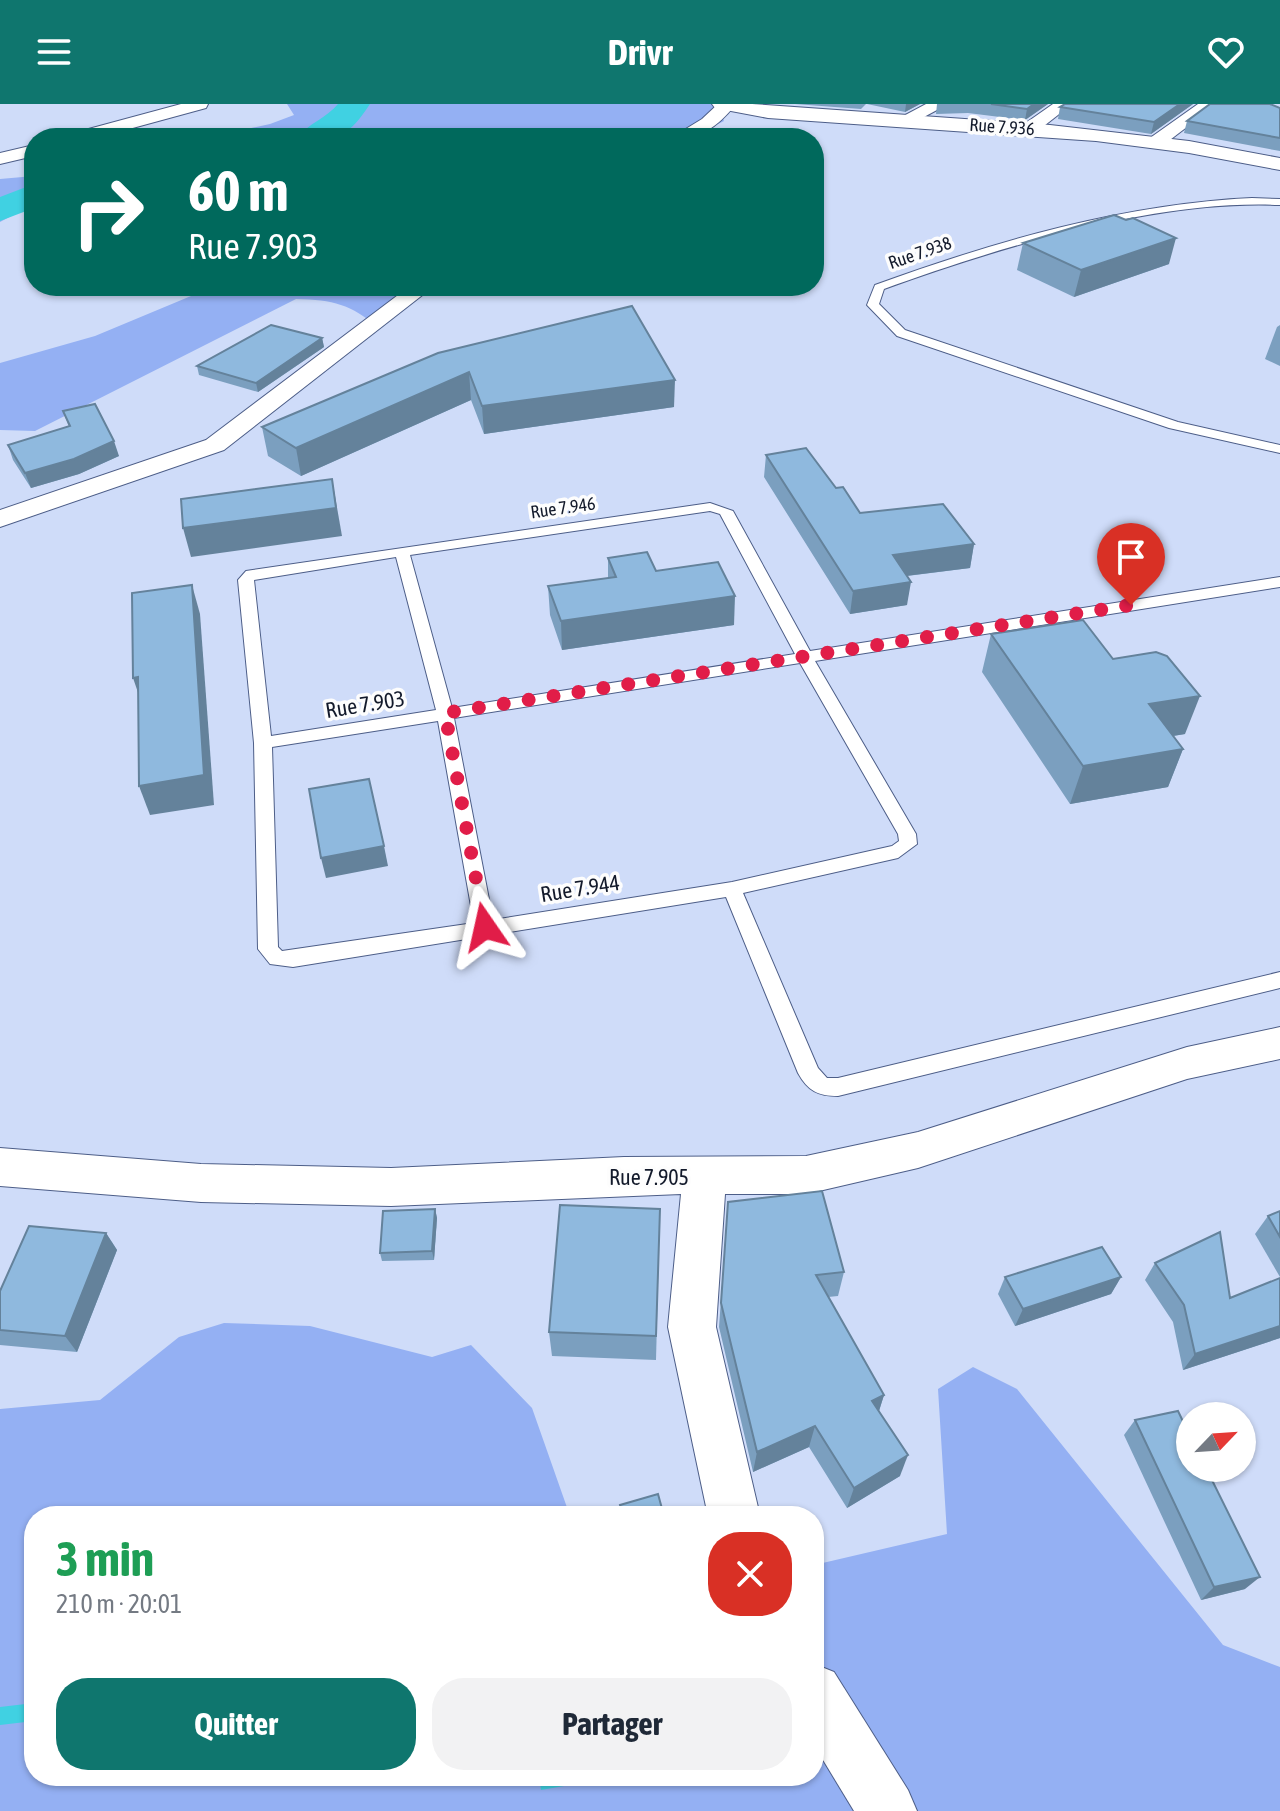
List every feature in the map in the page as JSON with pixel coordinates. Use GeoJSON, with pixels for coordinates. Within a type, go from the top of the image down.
{"type":"FeatureCollection","features":[{"type":"Feature","properties":{"kind":"street"},"geometry":{"type":"LineString","coordinates":[[112,128],[200,104]]}},
{"type":"Feature","properties":{"kind":"street"},"geometry":{"type":"LineString","coordinates":[[905,120],[940,104]]}},
{"type":"Feature","properties":{"kind":"street"},"geometry":{"type":"LineString","coordinates":[[1029,129],[1064,104]]}},
{"type":"Feature","properties":{"kind":"street"},"geometry":{"type":"LineString","coordinates":[[1156,142],[1209,104]]}},
{"type":"Feature","properties":{"kind":"street"},"geometry":{"type":"LineString","coordinates":[[699,128],[708,123],[724,105]]}},
{"type":"Feature","properties":{"kind":"street","name":"Rue 7.936"},"geometry":{"type":"LineString","coordinates":[[724,105],[1156,142],[1280,164]]}},
{"type":"Feature","properties":{"kind":"street"},"geometry":{"type":"LineString","coordinates":[[0,159],[24,153]]}},
{"type":"Feature","properties":{"kind":"street"},"geometry":{"type":"LineString","coordinates":[[0,519],[215,445],[410,296]]}},
{"type":"Feature","properties":{"kind":"street","name":"Rue 7.905"},"geometry":{"type":"LineString","coordinates":[[0,1167],[201,1183],[391,1187],[624,1176],[806,1175],[918,1150],[1187,1063],[1280,1043]]}},
{"type":"Feature","properties":{"kind":"street"},"geometry":{"type":"LineString","coordinates":[[704,1177],[692,1327],[732,1506]]}},
{"type":"Feature","properties":{"kind":"street"},"geometry":{"type":"LineString","coordinates":[[824,1708],[887,1811]]}},
{"type":"Feature","properties":{"kind":"lane","name":"Rue 7.938"},"geometry":{"type":"LineString","coordinates":[[1280,202],[1223,202],[1045,234],[940,264],[879,287],[873,305],[901,333],[1174,425],[1280,449]]}},
{"type":"Feature","properties":{"kind":"lane","name":"Rue 7.946"},"geometry":{"type":"LineString","coordinates":[[246,580],[251,574],[265,571],[718,508],[726,511],[804,655]]}},
{"type":"Feature","properties":{"kind":"lane"},"geometry":{"type":"LineString","coordinates":[[402,552],[445,713],[485,927]]}},
{"type":"Feature","properties":{"kind":"lane","name":"Rue 7.944"},"geometry":{"type":"LineString","coordinates":[[246,580],[263,743],[268,949],[277,959],[293,959],[732,889],[898,851],[908,844],[907,834],[804,655]]}},
{"type":"Feature","properties":{"kind":"lane","name":"Rue 7.903"},"geometry":{"type":"LineString","coordinates":[[263,743],[1280,582]]}},
{"type":"Feature","properties":{"kind":"lane"},"geometry":{"type":"LineString","coordinates":[[732,889],[809,1073],[822,1087],[838,1087],[1280,980]]}},
{"type":"Feature","properties":{"kind":"shaded area"},"geometry":{"type":"Polygon","coordinates":[[[287,104],[718,104],[724,121],[710,128],[251,128],[294,115],[287,104]]]}},
{"type":"Feature","properties":{"kind":"shaded area"},"geometry":{"type":"Polygon","coordinates":[[[24,177],[24,209],[0,222],[0,179],[24,177]]]}},
{"type":"Feature","properties":{"kind":"shaded area"},"geometry":{"type":"Polygon","coordinates":[[[191,296],[421,296],[379,328],[359,313],[341,305],[296,299],[35,431],[0,430],[0,363],[95,336],[191,296]]]}},
{"type":"Feature","properties":{"kind":"shaded area"},"geometry":{"type":"Polygon","coordinates":[[[224,1323],[310,1326],[432,1357],[471,1345],[532,1408],[566,1506],[24,1506],[24,1786],[824,1786],[824,1563],[947,1534],[938,1389],[973,1367],[1017,1389],[1223,1645],[1280,1667],[1280,1811],[0,1811],[0,1409],[100,1400],[179,1337],[224,1323]]]}},
{"type":"Feature","properties":{"kind":"shaded area"},"geometry":{"type":"Polygon","coordinates":[[[540,1786],[564,1786],[541,1790],[540,1786]]]}},
{"type":"Feature","properties":{"kind":"building"},"geometry":{"type":"Polygon","coordinates":[[[991,104],[1034,104],[1027,109],[991,104]]]}},
{"type":"Feature","properties":{"kind":"building"},"geometry":{"type":"Polygon","coordinates":[[[1065,104],[1180,104],[1154,122],[1060,107],[1065,104]]]}},
{"type":"Feature","properties":{"kind":"building"},"geometry":{"type":"Polygon","coordinates":[[[1210,104],[1270,104],[1280,108],[1280,138],[1187,121],[1210,104]]]}},
{"type":"Feature","properties":{"kind":"building"},"geometry":{"type":"Polygon","coordinates":[[[1114,215],[1126,220],[1133,218],[1176,238],[1081,270],[1023,243],[1114,215]]]}},
{"type":"Feature","properties":{"kind":"building"},"geometry":{"type":"Polygon","coordinates":[[[632,306],[675,380],[482,406],[469,372],[296,448],[262,427],[438,353],[632,306]]]}},
{"type":"Feature","properties":{"kind":"building"},"geometry":{"type":"Polygon","coordinates":[[[271,325],[322,338],[256,383],[197,366],[271,325]]]}},
{"type":"Feature","properties":{"kind":"building"},"geometry":{"type":"Polygon","coordinates":[[[95,404],[114,441],[74,459],[25,473],[8,445],[70,426],[63,411],[95,404]]]}},
{"type":"Feature","properties":{"kind":"building"},"geometry":{"type":"Polygon","coordinates":[[[806,448],[836,488],[843,487],[860,513],[943,504],[974,544],[893,555],[911,582],[853,591],[766,455],[806,448]]]}},
{"type":"Feature","properties":{"kind":"building"},"geometry":{"type":"Polygon","coordinates":[[[332,479],[336,508],[183,528],[181,499],[332,479]]]}},
{"type":"Feature","properties":{"kind":"building"},"geometry":{"type":"Polygon","coordinates":[[[647,552],[656,571],[718,562],[735,596],[561,621],[548,586],[616,577],[608,558],[647,552]]]}},
{"type":"Feature","properties":{"kind":"building"},"geometry":{"type":"Polygon","coordinates":[[[192,585],[204,775],[139,786],[138,677],[133,678],[132,593],[192,585]]]}},
{"type":"Feature","properties":{"kind":"building"},"geometry":{"type":"Polygon","coordinates":[[[1083,620],[1113,659],[1156,652],[1167,656],[1200,696],[1149,704],[1183,749],[1083,766],[991,634],[1083,620]]]}},
{"type":"Feature","properties":{"kind":"building"},"geometry":{"type":"Polygon","coordinates":[[[369,779],[384,846],[321,858],[309,789],[369,779]]]}},
{"type":"Feature","properties":{"kind":"building"},"geometry":{"type":"Polygon","coordinates":[[[822,1191],[844,1272],[816,1275],[884,1395],[872,1401],[908,1455],[854,1488],[815,1426],[757,1452],[721,1303],[728,1202],[822,1191]]]}},
{"type":"Feature","properties":{"kind":"building"},"geometry":{"type":"Polygon","coordinates":[[[560,1205],[660,1209],[656,1336],[549,1332],[560,1205]]]}},
{"type":"Feature","properties":{"kind":"building"},"geometry":{"type":"Polygon","coordinates":[[[435,1209],[432,1251],[380,1253],[383,1211],[435,1209]]]}},
{"type":"Feature","properties":{"kind":"building"},"geometry":{"type":"Polygon","coordinates":[[[1280,1211],[1280,1237],[1268,1216],[1280,1211]]]}},
{"type":"Feature","properties":{"kind":"building"},"geometry":{"type":"Polygon","coordinates":[[[29,1226],[106,1233],[65,1336],[0,1330],[0,1291],[29,1226]]]}},
{"type":"Feature","properties":{"kind":"building"},"geometry":{"type":"Polygon","coordinates":[[[1220,1232],[1230,1298],[1280,1278],[1280,1326],[1195,1354],[1184,1305],[1155,1263],[1220,1232]]]}},
{"type":"Feature","properties":{"kind":"building"},"geometry":{"type":"Polygon","coordinates":[[[1102,1247],[1121,1277],[1023,1309],[1005,1277],[1102,1247]]]}},
{"type":"Feature","properties":{"kind":"building"},"geometry":{"type":"Polygon","coordinates":[[[1176,1411],[1176,1482],[1213,1482],[1260,1577],[1214,1587],[1135,1420],[1176,1411]]]}},
{"type":"Feature","properties":{"kind":"building"},"geometry":{"type":"Polygon","coordinates":[[[658,1494],[661,1506],[620,1506],[658,1494]]]}},
{"type":"Feature","properties":{"kind":"waterway"},"geometry":{"type":"LineString","coordinates":[[330,128],[340,122],[355,104]]}},
{"type":"Feature","properties":{"kind":"waterway"},"geometry":{"type":"LineString","coordinates":[[0,210],[24,199]]}},
{"type":"Feature","properties":{"kind":"waterway"},"geometry":{"type":"LineString","coordinates":[[0,1716],[24,1713]]}},
{"type":"Feature","properties":{"kind":"route"},"geometry":{"type":"LineString","coordinates":[[485,927],[445,713],[1131,605]]}}]}
